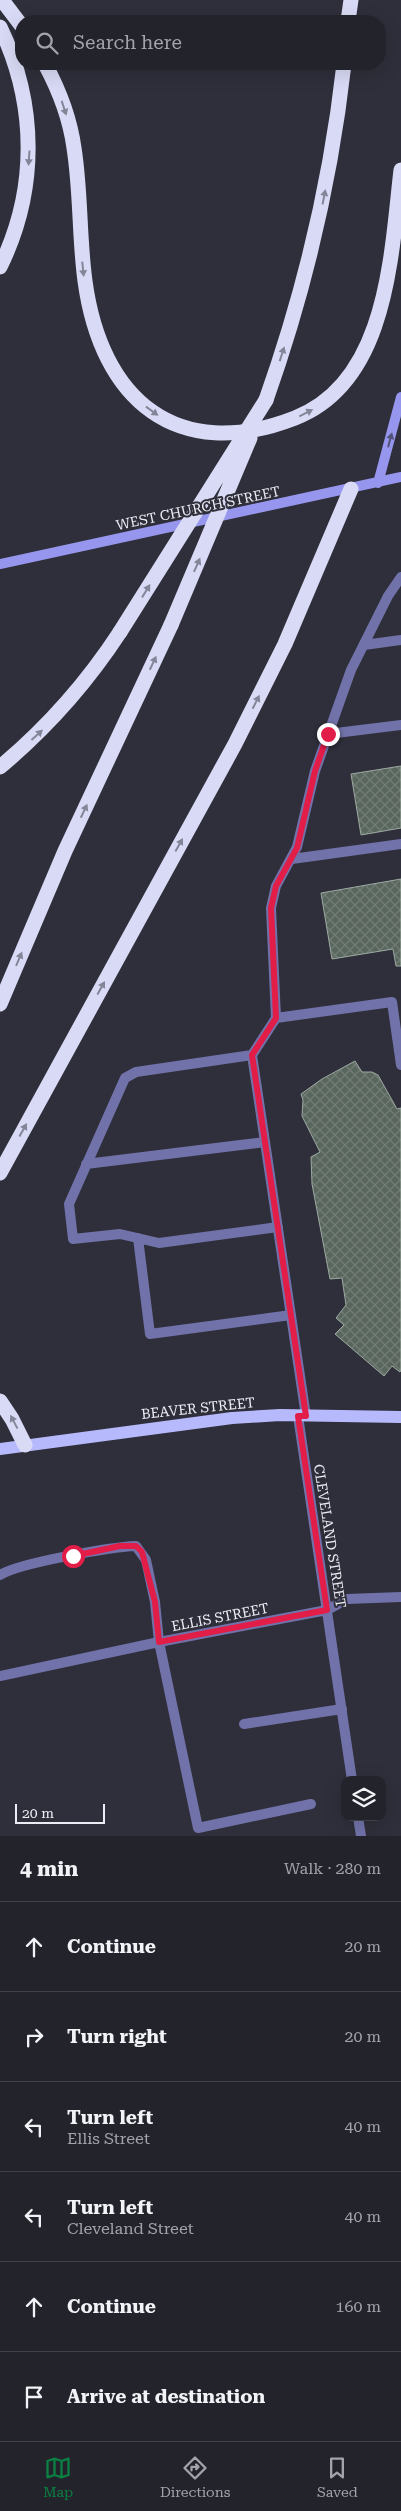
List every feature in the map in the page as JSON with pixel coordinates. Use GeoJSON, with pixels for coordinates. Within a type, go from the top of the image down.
{"type":"FeatureCollection","features":[{"type":"Feature","properties":{"kind":"highway"},"geometry":{"type":"LineString","coordinates":[[2,0],[15,16]]}},
{"type":"Feature","properties":{"kind":"highway"},"geometry":{"type":"LineString","coordinates":[[349,15],[350,0]]}},
{"type":"Feature","properties":{"kind":"highway"},"geometry":{"type":"LineString","coordinates":[[0,27],[15,66]]}},
{"type":"Feature","properties":{"kind":"highway"},"geometry":{"type":"LineString","coordinates":[[0,267],[9,247],[22,207],[30,147],[29,128],[21,82],[16,70]]}},
{"type":"Feature","properties":{"kind":"highway"},"geometry":{"type":"LineString","coordinates":[[48,70],[63,104],[74,146],[85,282],[100,341],[114,369],[136,400],[152,412],[186,429],[220,433],[279,424],[313,409],[328,400],[341,387],[362,357],[377,318],[390,256],[401,170]]}},
{"type":"Feature","properties":{"kind":"highway"},"geometry":{"type":"LineString","coordinates":[[0,1004],[65,851],[170,626],[266,400],[282,356],[312,252],[334,144],[343,70]]}},
{"type":"Feature","properties":{"kind":"highway"},"geometry":{"type":"LineString","coordinates":[[0,767],[43,730],[88,680],[266,400]]}},
{"type":"Feature","properties":{"kind":"highway"},"geometry":{"type":"LineString","coordinates":[[0,1173],[235,744],[300,610],[351,488]]}},
{"type":"Feature","properties":{"kind":"highway"},"geometry":{"type":"LineString","coordinates":[[0,1401],[12,1419],[25,1445]]}},
{"type":"Feature","properties":{"kind":"main road","name":"BEAVER STREET"},"geometry":{"type":"LineString","coordinates":[[0,1448],[205,1420],[257,1416],[401,1416]]}},
{"type":"Feature","properties":{"kind":"street"},"geometry":{"type":"LineString","coordinates":[[378,483],[401,397]]}},
{"type":"Feature","properties":{"kind":"street","name":"WEST CHURCH STREET"},"geometry":{"type":"LineString","coordinates":[[0,564],[401,478]]}},
{"type":"Feature","properties":{"kind":"street"},"geometry":{"type":"LineString","coordinates":[[278,1228],[159,1243],[112,1234],[73,1239],[70,1204],[122,1083],[130,1074],[252,1055],[276,1018],[271,908],[276,886],[292,859],[300,835],[315,771],[351,670],[388,596],[401,577]]}},
{"type":"Feature","properties":{"kind":"street"},"geometry":{"type":"LineString","coordinates":[[364,645],[401,640]]}},
{"type":"Feature","properties":{"kind":"street"},"geometry":{"type":"LineString","coordinates":[[328,734],[401,725]]}},
{"type":"Feature","properties":{"kind":"street"},"geometry":{"type":"LineString","coordinates":[[292,859],[401,844]]}},
{"type":"Feature","properties":{"kind":"street"},"geometry":{"type":"LineString","coordinates":[[276,1018],[392,1002],[401,1065]]}},
{"type":"Feature","properties":{"kind":"street","name":"CLEVELAND STREET"},"geometry":{"type":"LineString","coordinates":[[252,1055],[291,1315],[327,1610],[351,1776]]}},
{"type":"Feature","properties":{"kind":"street"},"geometry":{"type":"LineString","coordinates":[[86,1164],[265,1142]]}},
{"type":"Feature","properties":{"kind":"street"},"geometry":{"type":"LineString","coordinates":[[138,1238],[150,1334],[291,1315]]}},
{"type":"Feature","properties":{"kind":"street"},"geometry":{"type":"LineString","coordinates":[[0,1575],[20,1567],[120,1546],[136,1546],[146,1560],[155,1602],[159,1642],[198,1828],[311,1804]]}},
{"type":"Feature","properties":{"kind":"street","name":"ELLIS STREET"},"geometry":{"type":"LineString","coordinates":[[0,1676],[159,1642],[327,1610],[347,1599],[401,1597]]}},
{"type":"Feature","properties":{"kind":"street"},"geometry":{"type":"LineString","coordinates":[[244,1724],[342,1709]]}},
{"type":"Feature","properties":{"kind":"street"},"geometry":{"type":"LineString","coordinates":[[359,1821],[361,1836]]}},
{"type":"Feature","properties":{"kind":"building"},"geometry":{"type":"Polygon","coordinates":[[[401,766],[401,828],[361,835],[351,774],[401,766]]]}},
{"type":"Feature","properties":{"kind":"building"},"geometry":{"type":"Polygon","coordinates":[[[401,879],[401,966],[396,966],[393,949],[332,959],[321,893],[401,879]]]}},
{"type":"Feature","properties":{"kind":"building"},"geometry":{"type":"Polygon","coordinates":[[[355,1061],[362,1072],[372,1072],[378,1075],[397,1109],[401,1108],[401,1370],[400,1372],[392,1366],[384,1376],[335,1334],[344,1325],[336,1318],[346,1305],[342,1278],[330,1279],[312,1184],[311,1157],[320,1152],[302,1116],[303,1100],[301,1094],[322,1079],[355,1061]]]}},
{"type":"Feature","properties":{"kind":"route"},"geometry":{"type":"LineString","coordinates":[[73,1556],[120,1546],[136,1546],[146,1560],[155,1602],[159,1642],[327,1610],[298,1416],[306,1416],[252,1055],[276,1018],[271,908],[273,896],[276,886],[297,848],[305,807],[328,734]]}}]}
